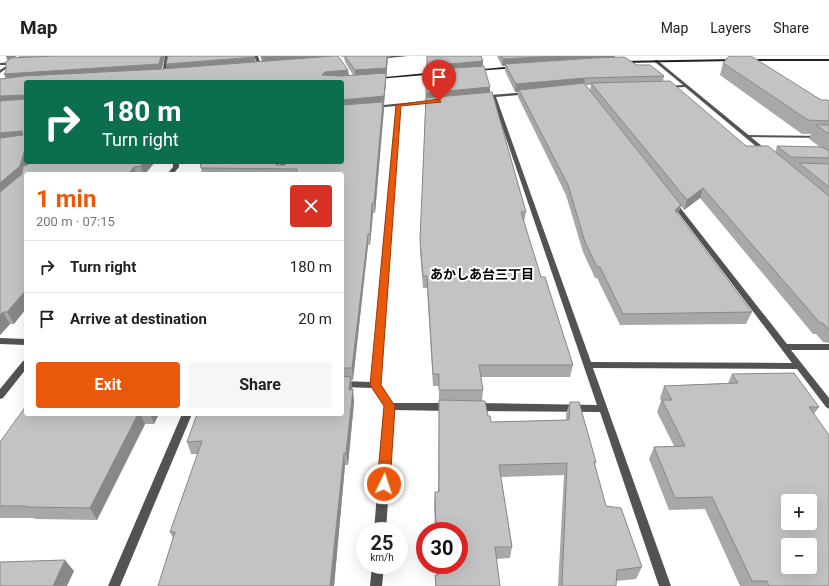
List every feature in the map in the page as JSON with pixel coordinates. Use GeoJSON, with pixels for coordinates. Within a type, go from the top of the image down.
{"type":"FeatureCollection","features":[{"type":"Feature","properties":{"kind":"street"},"geometry":{"type":"LineString","coordinates":[[0,72],[22,56]]}},
{"type":"Feature","properties":{"kind":"street"},"geometry":{"type":"LineString","coordinates":[[164,74],[167,56]]}},
{"type":"Feature","properties":{"kind":"street"},"geometry":{"type":"LineString","coordinates":[[256,56],[261,67]]}},
{"type":"Feature","properties":{"kind":"street"},"geometry":{"type":"LineString","coordinates":[[374,58],[406,56]]}},
{"type":"Feature","properties":{"kind":"street"},"geometry":{"type":"LineString","coordinates":[[617,62],[829,60]]}},
{"type":"Feature","properties":{"kind":"street"},"geometry":{"type":"LineString","coordinates":[[656,61],[770,155]]}},
{"type":"Feature","properties":{"kind":"street"},"geometry":{"type":"LineString","coordinates":[[0,64],[19,63]]}},
{"type":"Feature","properties":{"kind":"street"},"geometry":{"type":"LineString","coordinates":[[253,67],[268,66]]}},
{"type":"Feature","properties":{"kind":"street"},"geometry":{"type":"LineString","coordinates":[[469,70],[523,66]]}},
{"type":"Feature","properties":{"kind":"street"},"geometry":{"type":"LineString","coordinates":[[370,78],[438,73]]}},
{"type":"Feature","properties":{"kind":"street"},"geometry":{"type":"LineString","coordinates":[[157,75],[172,74]]}},
{"type":"Feature","properties":{"kind":"street"},"geometry":{"type":"LineString","coordinates":[[663,86],[687,86]]}},
{"type":"Feature","properties":{"kind":"street"},"geometry":{"type":"LineString","coordinates":[[532,92],[490,96],[604,409],[665,586]]}},
{"type":"Feature","properties":{"kind":"street"},"geometry":{"type":"LineString","coordinates":[[370,108],[442,100]]}},
{"type":"Feature","properties":{"kind":"street"},"geometry":{"type":"LineString","coordinates":[[381,522],[389,406],[375,385],[398,105]]}},
{"type":"Feature","properties":{"kind":"street"},"geometry":{"type":"LineString","coordinates":[[747,136],[829,137]]}},
{"type":"Feature","properties":{"kind":"street"},"geometry":{"type":"LineString","coordinates":[[670,199],[829,405]]}},
{"type":"Feature","properties":{"kind":"street"},"geometry":{"type":"LineString","coordinates":[[0,341],[24,342]]}},
{"type":"Feature","properties":{"kind":"street"},"geometry":{"type":"LineString","coordinates":[[785,347],[829,347]]}},
{"type":"Feature","properties":{"kind":"street"},"geometry":{"type":"LineString","coordinates":[[588,365],[799,366]]}},
{"type":"Feature","properties":{"kind":"street"},"geometry":{"type":"LineString","coordinates":[[0,396],[24,366]]}},
{"type":"Feature","properties":{"kind":"street"},"geometry":{"type":"LineString","coordinates":[[344,384],[375,385]]}},
{"type":"Feature","properties":{"kind":"street"},"geometry":{"type":"LineString","coordinates":[[389,406],[604,409]]}},
{"type":"Feature","properties":{"kind":"street"},"geometry":{"type":"LineString","coordinates":[[114,586],[186,416]]}},
{"type":"Feature","properties":{"kind":"street"},"geometry":{"type":"LineString","coordinates":[[376,586],[377,574]]}},
{"type":"Feature","properties":{"kind":"building"},"geometry":{"type":"Polygon","coordinates":[[[55,56],[161,56],[159,64],[4,74],[6,71],[6,62],[11,58],[55,56]]]}},
{"type":"Feature","properties":{"kind":"building"},"geometry":{"type":"Polygon","coordinates":[[[168,56],[254,56],[255,57],[166,64],[168,56]]]}},
{"type":"Feature","properties":{"kind":"building"},"geometry":{"type":"Polygon","coordinates":[[[338,56],[348,70],[325,72],[322,75],[341,76],[386,73],[384,96],[344,100],[344,80],[24,80],[24,99],[23,95],[0,96],[0,79],[24,76],[162,69],[338,56]]]}},
{"type":"Feature","properties":{"kind":"building"},"geometry":{"type":"Polygon","coordinates":[[[345,56],[387,56],[386,68],[355,70],[345,56]]]}},
{"type":"Feature","properties":{"kind":"building"},"geometry":{"type":"Polygon","coordinates":[[[427,56],[481,56],[483,61],[427,66],[427,56]]]}},
{"type":"Feature","properties":{"kind":"building"},"geometry":{"type":"Polygon","coordinates":[[[501,56],[557,56],[503,59],[501,56]]]}},
{"type":"Feature","properties":{"kind":"building"},"geometry":{"type":"Polygon","coordinates":[[[729,56],[751,56],[821,100],[828,100],[829,121],[808,120],[723,63],[729,56]]]}},
{"type":"Feature","properties":{"kind":"building"},"geometry":{"type":"Polygon","coordinates":[[[624,57],[637,65],[650,65],[664,76],[585,78],[516,84],[505,64],[594,58],[624,57]]]}},
{"type":"Feature","properties":{"kind":"building"},"geometry":{"type":"Polygon","coordinates":[[[484,66],[490,87],[426,93],[427,70],[484,66]]]}},
{"type":"Feature","properties":{"kind":"building"},"geometry":{"type":"Polygon","coordinates":[[[670,81],[746,146],[768,146],[829,196],[829,330],[823,323],[820,323],[703,188],[687,200],[591,83],[670,81]]]}},
{"type":"Feature","properties":{"kind":"building"},"geometry":{"type":"Polygon","coordinates":[[[584,83],[681,205],[675,210],[752,312],[623,314],[600,267],[597,267],[585,242],[568,185],[519,90],[584,83]]]}},
{"type":"Feature","properties":{"kind":"building"},"geometry":{"type":"Polygon","coordinates":[[[492,92],[526,212],[521,212],[541,277],[545,277],[573,365],[479,365],[483,390],[439,390],[439,374],[433,374],[427,276],[423,276],[420,240],[426,98],[492,92]]]}},
{"type":"Feature","properties":{"kind":"building"},"geometry":{"type":"Polygon","coordinates":[[[24,99],[24,152],[20,166],[0,183],[0,138],[23,135],[22,131],[0,133],[0,101],[24,99]]]}},
{"type":"Feature","properties":{"kind":"building"},"geometry":{"type":"Polygon","coordinates":[[[383,102],[374,203],[372,203],[370,234],[368,234],[352,368],[344,368],[344,172],[296,172],[297,169],[201,168],[200,164],[344,164],[344,105],[383,102]]]}},
{"type":"Feature","properties":{"kind":"building"},"geometry":{"type":"Polygon","coordinates":[[[816,125],[829,125],[829,134],[816,125]]]}},
{"type":"Feature","properties":{"kind":"building"},"geometry":{"type":"Polygon","coordinates":[[[777,146],[822,147],[829,151],[829,158],[791,157],[777,146]]]}},
{"type":"Feature","properties":{"kind":"building"},"geometry":{"type":"Polygon","coordinates":[[[799,163],[829,164],[829,187],[799,163]]]}},
{"type":"Feature","properties":{"kind":"building"},"geometry":{"type":"Polygon","coordinates":[[[142,164],[141,166],[134,167],[130,172],[24,172],[24,292],[7,312],[3,312],[0,315],[0,192],[22,174],[23,166],[142,164]]]}},
{"type":"Feature","properties":{"kind":"building"},"geometry":{"type":"Polygon","coordinates":[[[794,373],[819,407],[809,407],[829,435],[829,586],[769,586],[767,581],[752,581],[712,497],[675,498],[654,447],[685,446],[662,400],[672,400],[664,386],[738,383],[732,374],[794,373]]]}},
{"type":"Feature","properties":{"kind":"building"},"geometry":{"type":"Polygon","coordinates":[[[344,376],[351,377],[349,390],[353,389],[346,453],[344,453],[330,586],[158,586],[175,532],[170,532],[202,441],[187,442],[196,416],[344,416],[344,376]]]}},
{"type":"Feature","properties":{"kind":"building"},"geometry":{"type":"Polygon","coordinates":[[[439,400],[485,401],[488,416],[490,416],[491,422],[569,420],[570,402],[579,402],[596,462],[594,462],[606,506],[621,508],[642,567],[617,570],[616,586],[562,586],[567,463],[499,465],[512,547],[495,547],[500,586],[436,586],[435,575],[468,574],[468,522],[436,522],[435,492],[439,492],[439,400]]]}},
{"type":"Feature","properties":{"kind":"building"},"geometry":{"type":"Polygon","coordinates":[[[24,409],[24,416],[137,416],[90,508],[0,506],[0,442],[24,409]]]}},
{"type":"Feature","properties":{"kind":"building"},"geometry":{"type":"Polygon","coordinates":[[[65,560],[53,586],[0,586],[0,562],[65,560]]]}},
{"type":"Feature","properties":{"kind":"district","name":"あかしあ台三丁目"},"geometry":{"type":"Point","coordinates":[482,274]}},
{"type":"Feature","properties":{"kind":"route"},"geometry":{"type":"LineString","coordinates":[[384,484],[389,406],[375,385],[398,105],[439,101]]}}]}
